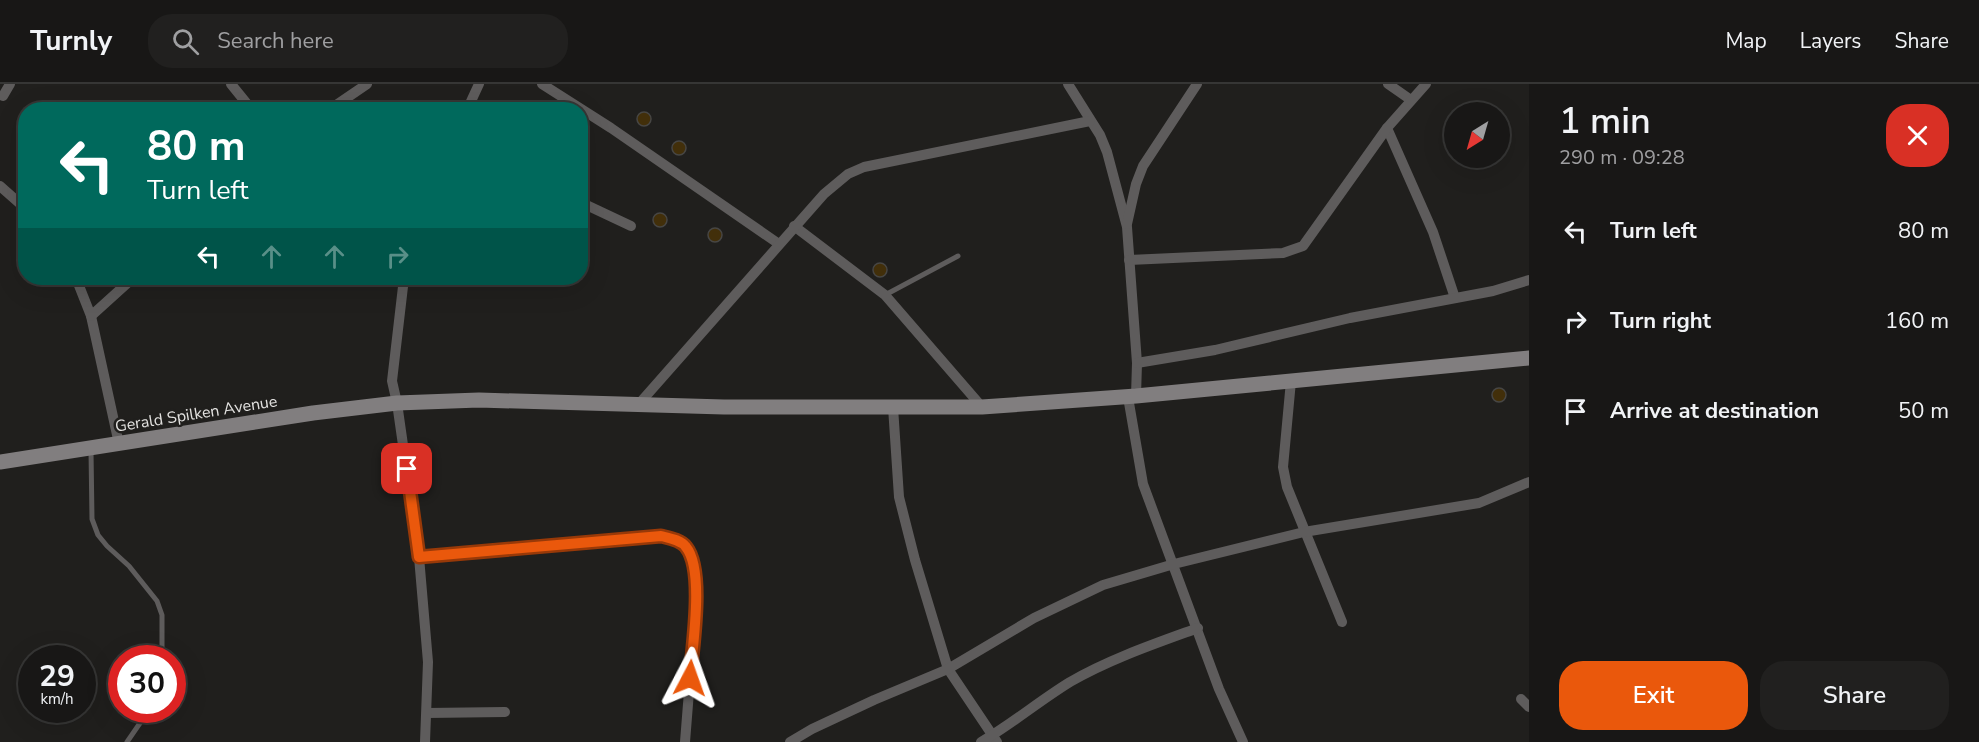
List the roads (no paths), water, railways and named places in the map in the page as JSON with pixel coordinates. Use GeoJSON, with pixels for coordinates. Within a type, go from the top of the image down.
{"type":"FeatureCollection","features":[{"type":"Feature","properties":{"kind":"street"},"geometry":{"type":"LineString","coordinates":[[3,96],[10,84]]}},
{"type":"Feature","properties":{"kind":"street"},"geometry":{"type":"LineString","coordinates":[[231,84],[246,102]]}},
{"type":"Feature","properties":{"kind":"street"},"geometry":{"type":"LineString","coordinates":[[341,102],[367,84]]}},
{"type":"Feature","properties":{"kind":"street"},"geometry":{"type":"LineString","coordinates":[[471,102],[478,84]]}},
{"type":"Feature","properties":{"kind":"street"},"geometry":{"type":"LineString","coordinates":[[542,84],[570,102]]}},
{"type":"Feature","properties":{"kind":"street"},"geometry":{"type":"LineString","coordinates":[[1068,84],[1100,135],[1107,152],[1126,227],[1137,363],[1132,396],[1143,484],[1219,689],[1243,742]]}},
{"type":"Feature","properties":{"kind":"street"},"geometry":{"type":"LineString","coordinates":[[1126,227],[1136,184],[1143,166],[1197,84]]}},
{"type":"Feature","properties":{"kind":"street"},"geometry":{"type":"LineString","coordinates":[[1388,84],[1411,100]]}},
{"type":"Feature","properties":{"kind":"street"},"geometry":{"type":"LineString","coordinates":[[1129,260],[1282,253],[1303,246],[1388,128],[1426,84]]}},
{"type":"Feature","properties":{"kind":"street"},"geometry":{"type":"LineString","coordinates":[[588,113],[779,244]]}},
{"type":"Feature","properties":{"kind":"street"},"geometry":{"type":"LineString","coordinates":[[638,405],[794,226],[837,182],[848,174],[864,167],[1090,121]]}},
{"type":"Feature","properties":{"kind":"street"},"geometry":{"type":"LineString","coordinates":[[1388,128],[1433,232],[1455,298]]}},
{"type":"Feature","properties":{"kind":"street"},"geometry":{"type":"LineString","coordinates":[[0,186],[18,202]]}},
{"type":"Feature","properties":{"kind":"street"},"geometry":{"type":"LineString","coordinates":[[588,206],[631,226]]}},
{"type":"Feature","properties":{"kind":"street"},"geometry":{"type":"LineString","coordinates":[[794,226],[885,295],[982,407]]}},
{"type":"Feature","properties":{"kind":"street"},"geometry":{"type":"LineString","coordinates":[[1137,363],[1215,350],[1350,318],[1493,291],[1529,280]]}},
{"type":"Feature","properties":{"kind":"street"},"geometry":{"type":"LineString","coordinates":[[79,285],[91,316],[119,444]]}},
{"type":"Feature","properties":{"kind":"street"},"geometry":{"type":"LineString","coordinates":[[91,316],[125,285]]}},
{"type":"Feature","properties":{"kind":"street"},"geometry":{"type":"LineString","coordinates":[[403,285],[392,381],[419,557],[428,662],[425,742]]}},
{"type":"Feature","properties":{"kind":"street","name":"Gerald Spilken Avenue"},"geometry":{"type":"LineString","coordinates":[[0,462],[314,413],[397,404],[479,400],[638,405],[982,407],[1132,396],[1529,358]]}},
{"type":"Feature","properties":{"kind":"street"},"geometry":{"type":"LineString","coordinates":[[1291,381],[1283,467],[1287,487],[1342,622]]}},
{"type":"Feature","properties":{"kind":"street"},"geometry":{"type":"LineString","coordinates":[[893,407],[899,497],[915,560],[948,669],[994,739]]}},
{"type":"Feature","properties":{"kind":"street"},"geometry":{"type":"LineString","coordinates":[[790,742],[874,700],[948,669],[1034,618],[1103,585],[1174,564],[1304,532],[1479,503],[1529,482]]}},
{"type":"Feature","properties":{"kind":"street"},"geometry":{"type":"LineString","coordinates":[[419,557],[661,536],[672,538],[686,546],[694,561],[696,603],[686,742]]}},
{"type":"Feature","properties":{"kind":"street"},"geometry":{"type":"LineString","coordinates":[[981,742],[994,739],[1069,683],[1103,664],[1140,648],[1198,628]]}},
{"type":"Feature","properties":{"kind":"street"},"geometry":{"type":"LineString","coordinates":[[427,713],[505,712]]}},
{"type":"Feature","properties":{"kind":"lane"},"geometry":{"type":"LineString","coordinates":[[885,295],[958,256]]}},
{"type":"Feature","properties":{"kind":"lane"},"geometry":{"type":"LineString","coordinates":[[90,448],[93,519],[98,535],[129,566],[157,601],[162,615],[162,645]]}},
{"type":"Feature","properties":{"kind":"lane"},"geometry":{"type":"LineString","coordinates":[[127,742],[140,723]]}}]}
